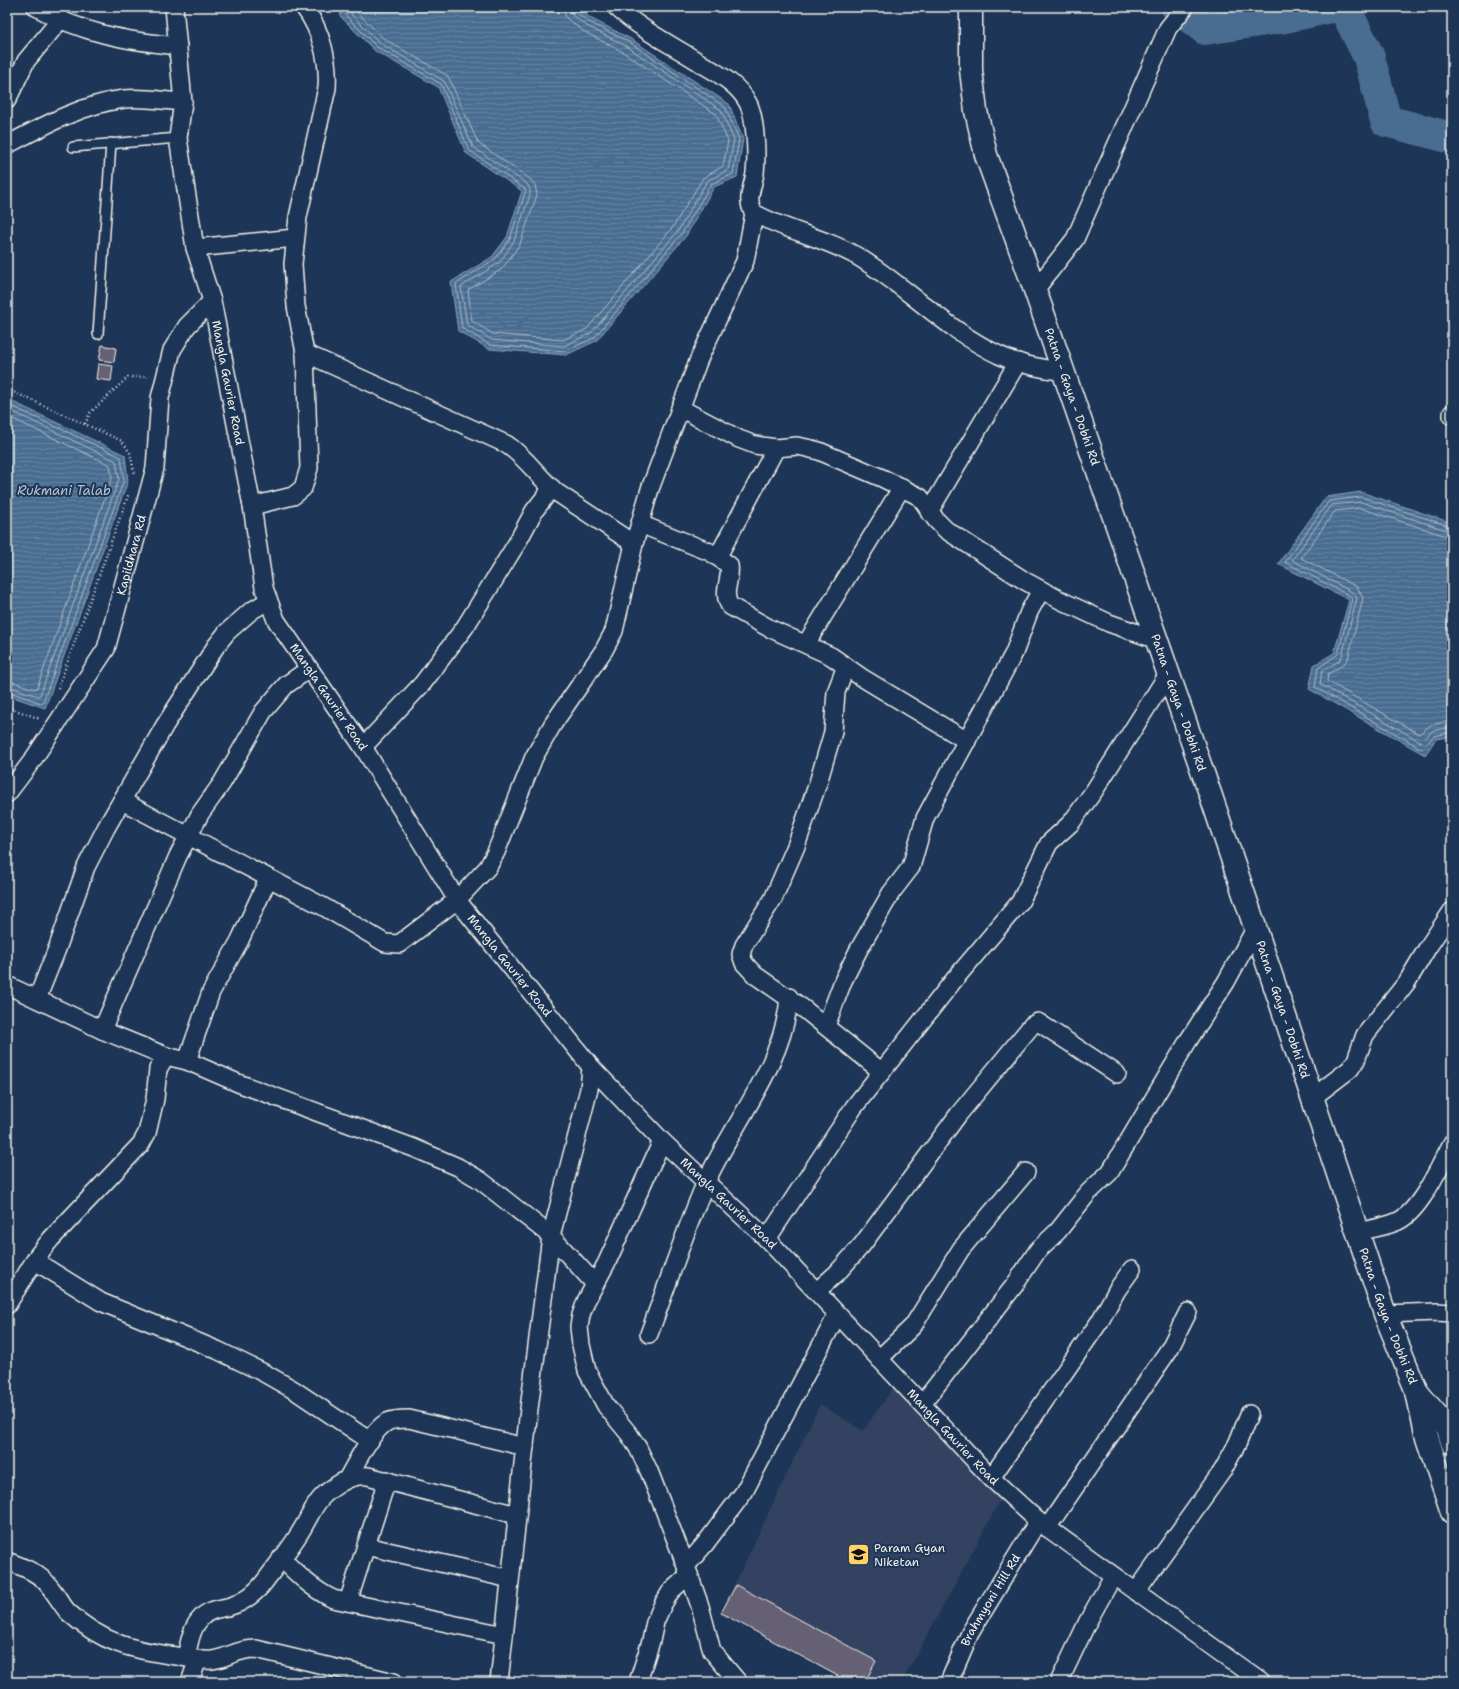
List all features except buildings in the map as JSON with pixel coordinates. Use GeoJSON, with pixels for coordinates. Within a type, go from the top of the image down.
{"type":"FeatureCollection","features":[{"type":"Feature","properties":{"kind":"main road","name":"Patna - Gaya - Dobhi Rd"},"geometry":{"type":"LineString","coordinates":[[971,7],[971,70],[976,111],[986,155],[1036,290],[1063,372],[1157,640],[1385,1314],[1417,1392],[1427,1438],[1452,1512]]}},
{"type":"Feature","properties":{"kind":"main road","name":"Patna - Gaya - Dobhi Rd"},"geometry":{"type":"LineString","coordinates":[[1417,1392],[1447,1427],[1452,1442]]}},
{"type":"Feature","properties":{"kind":"street"},"geometry":{"type":"LineString","coordinates":[[36,7],[60,20],[88,31],[123,40],[178,46]]}},
{"type":"Feature","properties":{"kind":"street","name":"Mangla Gaurier Road"},"geometry":{"type":"LineString","coordinates":[[174,7],[183,102],[178,138],[195,248],[212,301],[252,506],[261,571],[268,601],[276,620],[363,747],[458,900],[591,1067],[662,1141],[767,1239],[992,1478],[1042,1524],[1261,1682]]}},
{"type":"Feature","properties":{"kind":"street"},"geometry":{"type":"LineString","coordinates":[[252,506],[293,496],[303,488],[309,468],[305,353],[293,283],[295,238],[327,88],[328,73],[322,42],[316,27],[304,7]]}},
{"type":"Feature","properties":{"kind":"street"},"geometry":{"type":"LineString","coordinates":[[616,7],[635,22],[730,82],[748,104],[752,116],[756,155],[755,172],[750,192],[749,206],[754,213],[851,253],[903,288],[980,346],[1018,362],[1063,372]]}},
{"type":"Feature","properties":{"kind":"street"},"geometry":{"type":"LineString","coordinates":[[1036,290],[1075,239],[1172,20],[1185,7]]}},
{"type":"Feature","properties":{"kind":"street"},"geometry":{"type":"LineString","coordinates":[[7,100],[26,61],[60,20]]}},
{"type":"Feature","properties":{"kind":"street"},"geometry":{"type":"LineString","coordinates":[[7,145],[54,121],[111,102],[125,99],[183,102]]}},
{"type":"Feature","properties":{"kind":"street"},"geometry":{"type":"LineString","coordinates":[[122,801],[268,879],[324,907],[376,938],[392,944],[399,944],[458,900],[488,867],[496,852],[534,757],[553,724],[604,650],[614,631],[634,544],[652,482],[699,360],[745,261],[754,213]]}},
{"type":"Feature","properties":{"kind":"street"},"geometry":{"type":"LineString","coordinates":[[195,248],[295,238]]}},
{"type":"Feature","properties":{"kind":"street","name":"Kapildhara Rd"},"geometry":{"type":"LineString","coordinates":[[7,794],[32,761],[106,649],[155,468],[160,398],[164,377],[172,350],[187,326],[212,301]]}},
{"type":"Feature","properties":{"kind":"street"},"geometry":{"type":"LineString","coordinates":[[305,353],[506,444],[524,457],[552,488],[634,544]]}},
{"type":"Feature","properties":{"kind":"street"},"geometry":{"type":"LineString","coordinates":[[930,512],[1018,362]]}},
{"type":"Feature","properties":{"kind":"street"},"geometry":{"type":"LineString","coordinates":[[680,408],[739,439],[755,445],[776,448],[797,446],[819,451],[902,487],[920,497],[930,512],[946,530],[1041,590],[1109,623],[1157,640]]}},
{"type":"Feature","properties":{"kind":"street"},"geometry":{"type":"LineString","coordinates":[[718,556],[776,448]]}},
{"type":"Feature","properties":{"kind":"street"},"geometry":{"type":"LineString","coordinates":[[806,644],[902,487]]}},
{"type":"Feature","properties":{"kind":"street"},"geometry":{"type":"LineString","coordinates":[[363,747],[423,683],[465,627],[517,543],[534,511],[552,488]]}},
{"type":"Feature","properties":{"kind":"street"},"geometry":{"type":"LineString","coordinates":[[640,524],[718,556],[729,565],[730,571],[725,591],[726,600],[730,606],[769,628],[831,656],[967,741]]}},
{"type":"Feature","properties":{"kind":"street"},"geometry":{"type":"LineString","coordinates":[[826,1026],[843,981],[858,951],[888,898],[911,867],[925,818],[1014,653],[1029,612],[1041,590]]}},
{"type":"Feature","properties":{"kind":"street"},"geometry":{"type":"LineString","coordinates":[[37,999],[57,949],[86,867],[165,725],[216,646],[227,632],[251,611],[268,601]]}},
{"type":"Feature","properties":{"kind":"street"},"geometry":{"type":"LineString","coordinates":[[846,666],[836,692],[833,732],[818,783],[796,846],[773,899],[744,945],[741,954],[744,963],[755,975],[826,1026],[882,1072]]}},
{"type":"Feature","properties":{"kind":"street"},"geometry":{"type":"LineString","coordinates":[[102,1030],[153,910],[188,835],[200,814],[222,783],[263,712],[286,685],[310,669]]}},
{"type":"Feature","properties":{"kind":"street"},"geometry":{"type":"LineString","coordinates":[[767,1239],[854,1107],[954,980],[1020,902],[1049,842],[1071,823],[1094,791],[1168,674]]}},
{"type":"Feature","properties":{"kind":"street"},"geometry":{"type":"LineString","coordinates":[[187,1061],[211,992],[240,940],[268,879]]}},
{"type":"Feature","properties":{"kind":"street"},"geometry":{"type":"LineString","coordinates":[[1312,1098],[1350,1069],[1356,1060],[1365,1035],[1407,982],[1428,946],[1452,912]]}},
{"type":"Feature","properties":{"kind":"street"},"geometry":{"type":"LineString","coordinates":[[922,1404],[1014,1286],[1038,1250],[1058,1231],[1088,1193],[1110,1172],[1188,1041],[1226,982],[1255,930]]}},
{"type":"Feature","properties":{"kind":"street"},"geometry":{"type":"LineString","coordinates":[[7,985],[102,1030],[166,1056],[187,1061],[238,1083],[414,1148],[452,1164],[480,1180],[551,1236],[596,1284]]}},
{"type":"Feature","properties":{"kind":"street"},"geometry":{"type":"LineString","coordinates":[[649,1334],[706,1182],[770,1062],[788,1016],[789,998]]}},
{"type":"Feature","properties":{"kind":"street"},"geometry":{"type":"LineString","coordinates":[[817,1291],[837,1273],[862,1245],[958,1115],[1032,1025],[1038,1022],[1046,1026],[1069,1043],[1117,1074]]}},
{"type":"Feature","properties":{"kind":"street"},"geometry":{"type":"LineString","coordinates":[[7,1305],[51,1239],[141,1144],[147,1134],[155,1099],[158,1069],[166,1056]]}},
{"type":"Feature","properties":{"kind":"street"},"geometry":{"type":"LineString","coordinates":[[499,1682],[517,1515],[551,1236],[588,1089],[591,1067]]}},
{"type":"Feature","properties":{"kind":"street"},"geometry":{"type":"LineString","coordinates":[[662,1141],[581,1315],[579,1327],[581,1345],[587,1371],[606,1406],[629,1434],[638,1448],[649,1471],[700,1606],[712,1651],[738,1682]]}},
{"type":"Feature","properties":{"kind":"street"},"geometry":{"type":"LineString","coordinates":[[1357,1232],[1397,1222],[1406,1216],[1424,1193],[1452,1143]]}},
{"type":"Feature","properties":{"kind":"street"},"geometry":{"type":"LineString","coordinates":[[879,1359],[913,1326],[958,1253],[1026,1172]]}},
{"type":"Feature","properties":{"kind":"street"},"geometry":{"type":"LineString","coordinates":[[35,1261],[101,1302],[217,1350],[264,1373],[294,1390],[370,1441]]}},
{"type":"Feature","properties":{"kind":"street"},"geometry":{"type":"LineString","coordinates":[[992,1478],[1100,1321],[1117,1290],[1132,1269]]}},
{"type":"Feature","properties":{"kind":"street"},"geometry":{"type":"LineString","coordinates":[[1385,1314],[1451,1311]]}},
{"type":"Feature","properties":{"kind":"street","name":"Brahmyoni Hill Rd"},"geometry":{"type":"LineString","coordinates":[[949,1682],[970,1633],[1042,1524],[1170,1348],[1188,1312]]}},
{"type":"Feature","properties":{"kind":"street"},"geometry":{"type":"LineString","coordinates":[[638,1682],[651,1641],[655,1622],[663,1604],[744,1492],[837,1315]]}},
{"type":"Feature","properties":{"kind":"street"},"geometry":{"type":"LineString","coordinates":[[1136,1592],[1223,1470],[1238,1442],[1249,1414]]}},
{"type":"Feature","properties":{"kind":"street"},"geometry":{"type":"LineString","coordinates":[[347,1479],[370,1441],[386,1422],[397,1419],[409,1419],[525,1447]]}},
{"type":"Feature","properties":{"kind":"street"},"geometry":{"type":"LineString","coordinates":[[190,1682],[193,1630],[199,1619],[207,1612],[233,1606],[247,1599],[264,1582],[299,1535],[315,1504],[325,1492],[347,1479],[359,1475],[387,1480],[517,1515]]}},
{"type":"Feature","properties":{"kind":"street"},"geometry":{"type":"LineString","coordinates":[[348,1602],[387,1480]]}},
{"type":"Feature","properties":{"kind":"street"},"geometry":{"type":"LineString","coordinates":[[366,1546],[510,1578]]}},
{"type":"Feature","properties":{"kind":"street"},"geometry":{"type":"LineString","coordinates":[[281,1558],[303,1580],[319,1593],[333,1599],[504,1635]]}},
{"type":"Feature","properties":{"kind":"street"},"geometry":{"type":"LineString","coordinates":[[7,1561],[30,1570],[40,1577],[50,1587],[58,1601],[68,1612],[97,1634],[130,1648],[213,1660],[244,1649],[256,1649],[394,1682]]}},
{"type":"Feature","properties":{"kind":"street"},"geometry":{"type":"LineString","coordinates":[[1059,1682],[1088,1621],[1113,1576]]}},
{"type":"Feature","properties":{"kind":"lane"},"geometry":{"type":"LineString","coordinates":[[73,147],[178,138]]}},
{"type":"Feature","properties":{"kind":"lane"},"geometry":{"type":"LineString","coordinates":[[98,334],[111,143]]}},
{"type":"Feature","properties":{"kind":"path"},"geometry":{"type":"LineString","coordinates":[[85,424],[90,413],[128,377],[164,377]]}},
{"type":"Feature","properties":{"kind":"path"},"geometry":{"type":"LineString","coordinates":[[7,389],[122,441],[130,453],[135,476]]}},
{"type":"Feature","properties":{"kind":"path"},"geometry":{"type":"LineString","coordinates":[[56,692],[129,491]]}},
{"type":"Feature","properties":{"kind":"path"},"geometry":{"type":"LineString","coordinates":[[7,707],[38,718],[44,714]]}},
{"type":"Feature","properties":{"kind":"shaded area","name":"Param Gyan Niketan"},"geometry":{"type":"Polygon","coordinates":[[[893,1388],[998,1490],[1002,1497],[902,1682],[847,1682],[721,1613],[820,1404],[863,1431],[893,1388]]]}},
{"type":"Feature","properties":{"kind":"water"},"geometry":{"type":"Polygon","coordinates":[[[343,7],[575,7],[592,19],[631,39],[729,104],[743,139],[737,177],[714,187],[686,236],[596,341],[566,355],[489,349],[458,331],[451,282],[492,257],[507,237],[522,191],[466,153],[438,87],[375,51],[340,16],[343,7]]]}},
{"type":"Feature","properties":{"kind":"water","name":"Rukmani Talab"},"geometry":{"type":"Polygon","coordinates":[[[7,399],[125,455],[128,481],[45,708],[7,695],[7,399]]]}},
{"type":"Feature","properties":{"kind":"water"},"geometry":{"type":"Polygon","coordinates":[[[1361,492],[1452,523],[1452,736],[1436,739],[1425,755],[1309,689],[1314,665],[1334,653],[1349,600],[1278,564],[1326,497],[1361,492]]]}},
{"type":"Feature","properties":{"kind":"waterway"},"geometry":{"type":"LineString","coordinates":[[1177,7],[1205,29],[1280,18],[1331,7]]}},
{"type":"Feature","properties":{"kind":"waterway"},"geometry":{"type":"LineString","coordinates":[[1344,7],[1369,57],[1386,121],[1452,138]]}},
{"type":"Feature","properties":{"kind":"place","name":"Param Gyan Niketan"},"geometry":{"type":"Point","coordinates":[859,1555]}}]}
